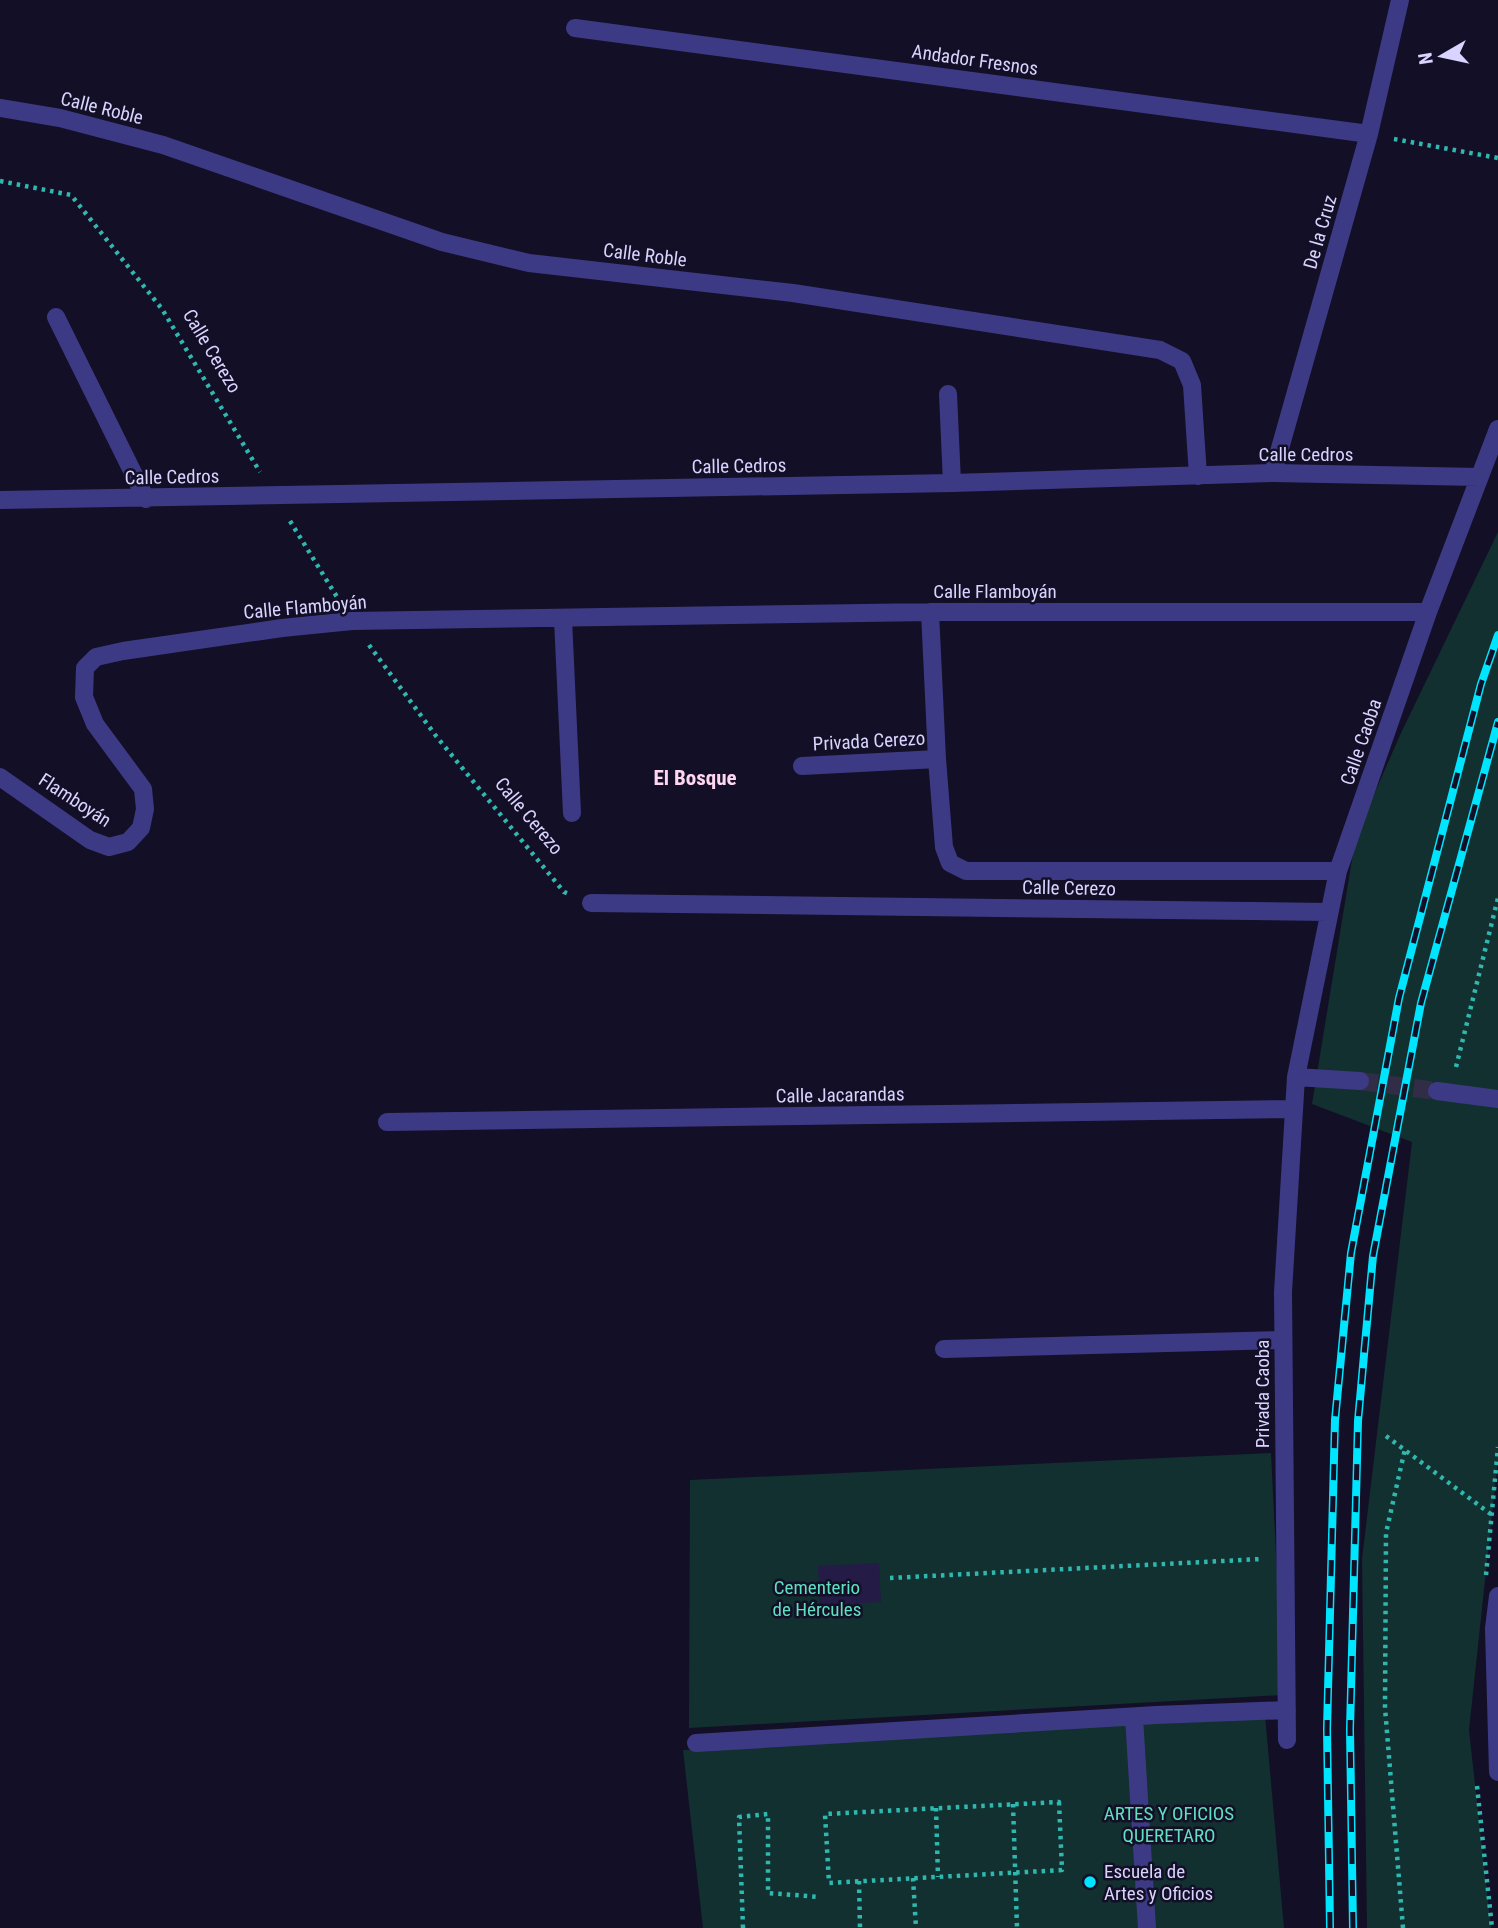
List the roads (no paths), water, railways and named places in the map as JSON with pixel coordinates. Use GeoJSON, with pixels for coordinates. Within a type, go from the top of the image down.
{"type":"FeatureCollection","features":[{"type":"Feature","properties":{"kind":"street","name":"De la Cruz"},"geometry":{"type":"LineString","coordinates":[[1273,473],[1369,134],[1400,0]]}},
{"type":"Feature","properties":{"kind":"street","name":"Andador Fresnos"},"geometry":{"type":"LineString","coordinates":[[575,28],[1369,134]]}},
{"type":"Feature","properties":{"kind":"street","name":"Calle Roble"},"geometry":{"type":"LineString","coordinates":[[0,108],[60,118],[163,145],[442,242],[529,263],[793,293],[1160,350],[1182,360],[1192,385],[1198,476]]}},
{"type":"Feature","properties":{"kind":"street"},"geometry":{"type":"LineString","coordinates":[[57,317],[146,499]]}},
{"type":"Feature","properties":{"kind":"street"},"geometry":{"type":"LineString","coordinates":[[948,394],[952,483]]}},
{"type":"Feature","properties":{"kind":"street","name":"Calle Caoba"},"geometry":{"type":"LineString","coordinates":[[1296,1077],[1338,871],[1428,612],[1498,429]]}},
{"type":"Feature","properties":{"kind":"street","name":"Calle Cedros"},"geometry":{"type":"LineString","coordinates":[[0,500],[952,483],[1273,473],[1479,477]]}},
{"type":"Feature","properties":{"kind":"street"},"geometry":{"type":"LineString","coordinates":[[930,612],[944,847],[950,863],[966,871],[1338,871]]}},
{"type":"Feature","properties":{"kind":"street","name":"Calle Flamboyán"},"geometry":{"type":"LineString","coordinates":[[84,696],[85,668],[96,657],[282,628],[352,621],[930,612],[1428,612]]}},
{"type":"Feature","properties":{"kind":"street"},"geometry":{"type":"LineString","coordinates":[[563,619],[572,813]]}},
{"type":"Feature","properties":{"kind":"street","name":"Flamboyán"},"geometry":{"type":"LineString","coordinates":[[0,777],[90,840],[108,847],[128,842],[141,828],[145,809],[144,789],[95,724],[84,696]]}},
{"type":"Feature","properties":{"kind":"street","name":"Privada Cerezo"},"geometry":{"type":"LineString","coordinates":[[802,766],[937,759]]}},
{"type":"Feature","properties":{"kind":"street","name":"Calle Cerezo"},"geometry":{"type":"LineString","coordinates":[[591,903],[1329,912]]}},
{"type":"Feature","properties":{"kind":"street"},"geometry":{"type":"LineString","coordinates":[[1296,1077],[1360,1081]]}},
{"type":"Feature","properties":{"kind":"street","name":"Privada Caoba"},"geometry":{"type":"LineString","coordinates":[[1287,1740],[1283,1292],[1296,1077]]}},
{"type":"Feature","properties":{"kind":"street"},"geometry":{"type":"LineString","coordinates":[[1437,1091],[1498,1099]]}},
{"type":"Feature","properties":{"kind":"street","name":"Calle Jacarandas"},"geometry":{"type":"LineString","coordinates":[[387,1122],[1293,1109]]}},
{"type":"Feature","properties":{"kind":"street"},"geometry":{"type":"LineString","coordinates":[[944,1349],[1283,1340]]}},
{"type":"Feature","properties":{"kind":"street"},"geometry":{"type":"LineString","coordinates":[[1498,1596],[1494,1629],[1498,1772]]}},
{"type":"Feature","properties":{"kind":"street"},"geometry":{"type":"LineString","coordinates":[[696,1743],[1287,1710]]}},
{"type":"Feature","properties":{"kind":"street"},"geometry":{"type":"LineString","coordinates":[[1135,1717],[1147,1928]]}},
{"type":"Feature","properties":{"kind":"tunnel"},"geometry":{"type":"LineString","coordinates":[[1360,1081],[1437,1091]]}},
{"type":"Feature","properties":{"kind":"railway"},"geometry":{"type":"LineString","coordinates":[[1330,1928],[1327,1729],[1335,1420],[1351,1253],[1399,998],[1481,684],[1498,635]]}},
{"type":"Feature","properties":{"kind":"railway"},"geometry":{"type":"LineString","coordinates":[[1353,1928],[1350,1729],[1358,1421],[1373,1256],[1421,1003],[1498,722]]}},
{"type":"Feature","properties":{"kind":"place","name":"Escuela de Artes y Oficios"},"geometry":{"type":"Point","coordinates":[1090,1882]}},
{"type":"Feature","properties":{"kind":"district","name":"El Bosque"},"geometry":{"type":"Point","coordinates":[695,778]}},
{"type":"Feature","properties":{"kind":"park label","name":"Cementerio de Hércules"},"geometry":{"type":"Point","coordinates":[817,1598]}},
{"type":"Feature","properties":{"kind":"park label","name":"ARTES Y OFICIOS QUERETARO"},"geometry":{"type":"Point","coordinates":[1169,1824]}}]}
